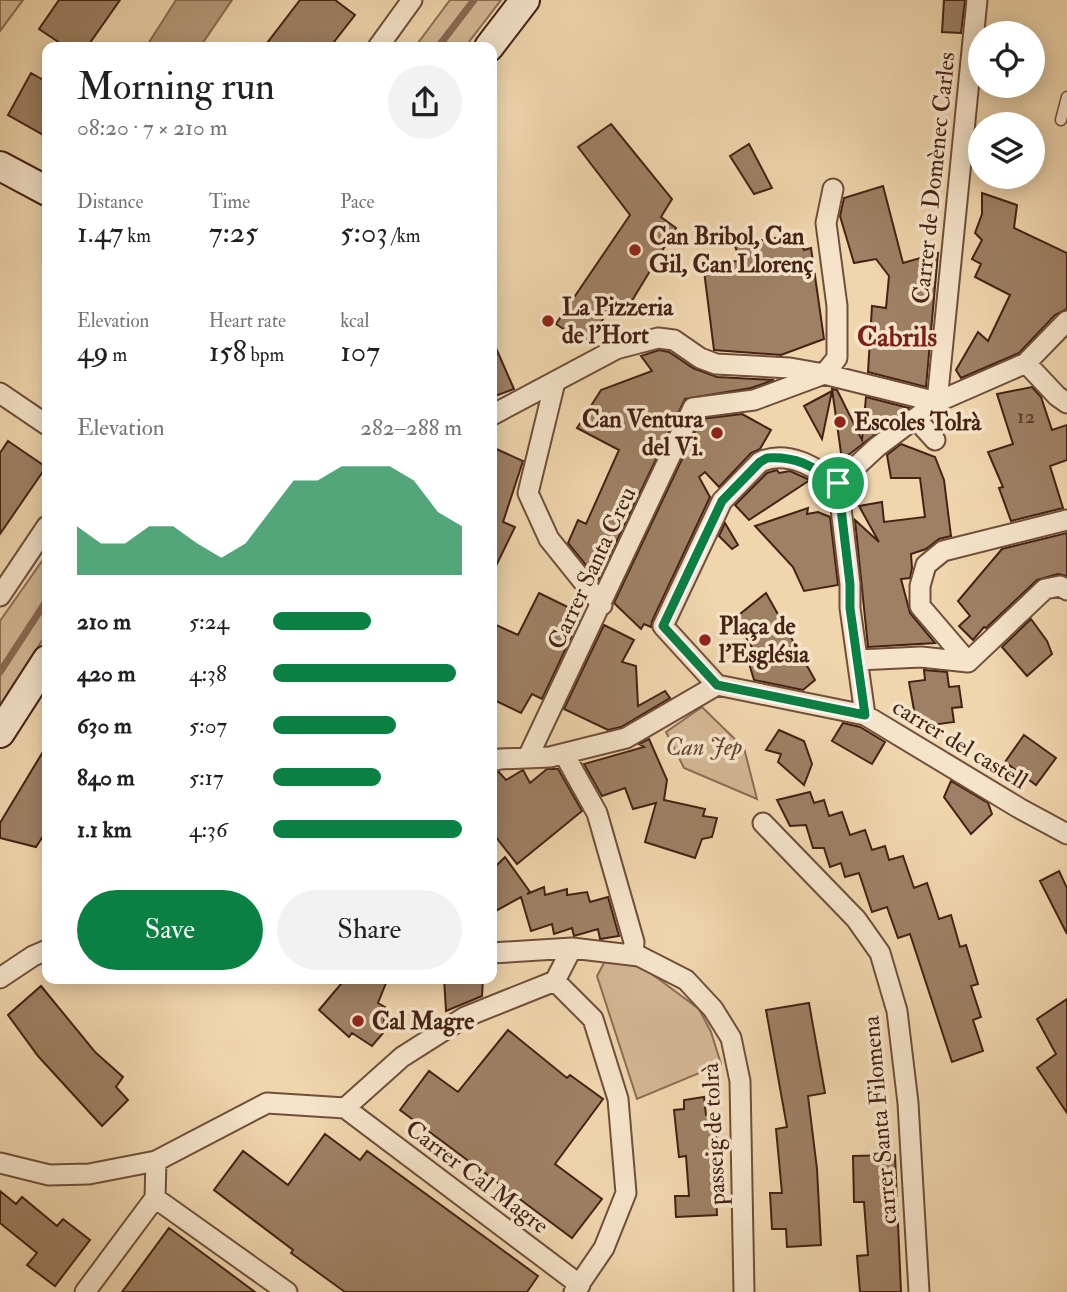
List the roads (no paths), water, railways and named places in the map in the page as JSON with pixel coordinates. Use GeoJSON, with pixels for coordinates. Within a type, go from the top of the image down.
{"type":"FeatureCollection","features":[{"type":"Feature","properties":{"kind":"street"},"geometry":{"type":"LineString","coordinates":[[382,42],[412,0]]}},
{"type":"Feature","properties":{"kind":"street"},"geometry":{"type":"LineString","coordinates":[[493,42],[525,0]]}},
{"type":"Feature","properties":{"kind":"street","name":"Carrer de Domènec Carles"},"geometry":{"type":"LineString","coordinates":[[937,402],[977,0]]}},
{"type":"Feature","properties":{"kind":"street"},"geometry":{"type":"LineString","coordinates":[[0,166],[42,188]]}},
{"type":"Feature","properties":{"kind":"street"},"geometry":{"type":"LineString","coordinates":[[824,374],[837,358],[837,306],[826,223],[833,189]]}},
{"type":"Feature","properties":{"kind":"street"},"geometry":{"type":"LineString","coordinates":[[838,483],[877,447],[937,402],[1026,363],[1067,321]]}},
{"type":"Feature","properties":{"kind":"street"},"geometry":{"type":"LineString","coordinates":[[497,412],[617,349],[658,338],[674,340],[700,358],[716,364],[790,368],[937,402]]}},
{"type":"Feature","properties":{"kind":"street"},"geometry":{"type":"LineString","coordinates":[[1026,363],[1067,403]]}},
{"type":"Feature","properties":{"kind":"street","name":"Carrer Santa Creu"},"geometry":{"type":"LineString","coordinates":[[528,757],[693,408],[754,400],[824,374]]}},
{"type":"Feature","properties":{"kind":"street"},"geometry":{"type":"LineString","coordinates":[[555,382],[528,493],[548,539],[602,605]]}},
{"type":"Feature","properties":{"kind":"street"},"geometry":{"type":"LineString","coordinates":[[0,393],[42,422]]}},
{"type":"Feature","properties":{"kind":"street"},"geometry":{"type":"LineString","coordinates":[[916,418],[935,440]]}},
{"type":"Feature","properties":{"kind":"street"},"geometry":{"type":"LineString","coordinates":[[497,760],[550,757],[626,738],[717,685],[663,626],[722,501],[760,462],[779,458],[806,462],[838,483],[850,584],[850,608],[865,715]]}},
{"type":"Feature","properties":{"kind":"street"},"geometry":{"type":"LineString","coordinates":[[968,662],[920,606],[920,586],[926,565],[943,551],[1067,520]]}},
{"type":"Feature","properties":{"kind":"street"},"geometry":{"type":"LineString","coordinates":[[0,596],[42,533]]}},
{"type":"Feature","properties":{"kind":"street"},"geometry":{"type":"LineString","coordinates":[[858,660],[921,657],[968,662],[1045,589],[1060,586],[1067,590]]}},
{"type":"Feature","properties":{"kind":"street"},"geometry":{"type":"LineString","coordinates":[[0,733],[42,668]]}},
{"type":"Feature","properties":{"kind":"street","name":"carrer del castell"},"geometry":{"type":"LineString","coordinates":[[717,685],[865,715],[1067,834]]}},
{"type":"Feature","properties":{"kind":"street"},"geometry":{"type":"LineString","coordinates":[[564,754],[597,813],[634,942],[633,955]]}},
{"type":"Feature","properties":{"kind":"street","name":"carrer Santa Filomena"},"geometry":{"type":"LineString","coordinates":[[763,823],[856,919],[880,953],[897,1011],[908,1103],[919,1292]]}},
{"type":"Feature","properties":{"kind":"street"},"geometry":{"type":"LineString","coordinates":[[0,1163],[49,1175],[89,1174],[156,1161],[267,1103],[345,1108],[402,1057],[465,1017],[555,981],[572,947]]}},
{"type":"Feature","properties":{"kind":"street","name":"passeig de tolrà"},"geometry":{"type":"LineString","coordinates":[[497,953],[572,947],[639,956],[685,980],[713,1009],[731,1038],[740,1081],[744,1292]]}},
{"type":"Feature","properties":{"kind":"street"},"geometry":{"type":"LineString","coordinates":[[0,978],[42,952]]}},
{"type":"Feature","properties":{"kind":"street"},"geometry":{"type":"LineString","coordinates":[[555,981],[593,1019],[618,1099],[626,1193],[604,1248],[577,1289]]}},
{"type":"Feature","properties":{"kind":"street","name":"Carrer Cal Magre"},"geometry":{"type":"LineString","coordinates":[[345,1108],[577,1289]]}},
{"type":"Feature","properties":{"kind":"street"},"geometry":{"type":"LineString","coordinates":[[85,1292],[155,1198],[156,1161]]}},
{"type":"Feature","properties":{"kind":"street"},"geometry":{"type":"LineString","coordinates":[[155,1198],[287,1292]]}},
{"type":"Feature","properties":{"kind":"lane"},"geometry":{"type":"LineString","coordinates":[[1061,120],[1067,97]]}},
{"type":"Feature","properties":{"kind":"waterway"},"geometry":{"type":"LineString","coordinates":[[442,42],[474,0]]}},
{"type":"Feature","properties":{"kind":"waterway"},"geometry":{"type":"LineString","coordinates":[[0,672],[42,608]]}},
{"type":"Feature","properties":{"kind":"place","name":"Can Bribol, Can Gil, Can Llorenç"},"geometry":{"type":"Point","coordinates":[635,250]}},
{"type":"Feature","properties":{"kind":"place","name":"La Pizzeria de l’Hort"},"geometry":{"type":"Point","coordinates":[548,321]}},
{"type":"Feature","properties":{"kind":"place","name":"Escoles Tolrà"},"geometry":{"type":"Point","coordinates":[840,422]}},
{"type":"Feature","properties":{"kind":"place","name":"Can Ventura del Vi."},"geometry":{"type":"Point","coordinates":[717,433]}},
{"type":"Feature","properties":{"kind":"place","name":"Plaça de l'Església"},"geometry":{"type":"Point","coordinates":[705,640]}},
{"type":"Feature","properties":{"kind":"place","name":"Cal Magre"},"geometry":{"type":"Point","coordinates":[358,1021]}},
{"type":"Feature","properties":{"kind":"district","name":"Cabrils"},"geometry":{"type":"Point","coordinates":[897,337]}},
{"type":"Feature","properties":{"kind":"park label","name":"Can Jep"},"geometry":{"type":"Point","coordinates":[704,747]}}]}
